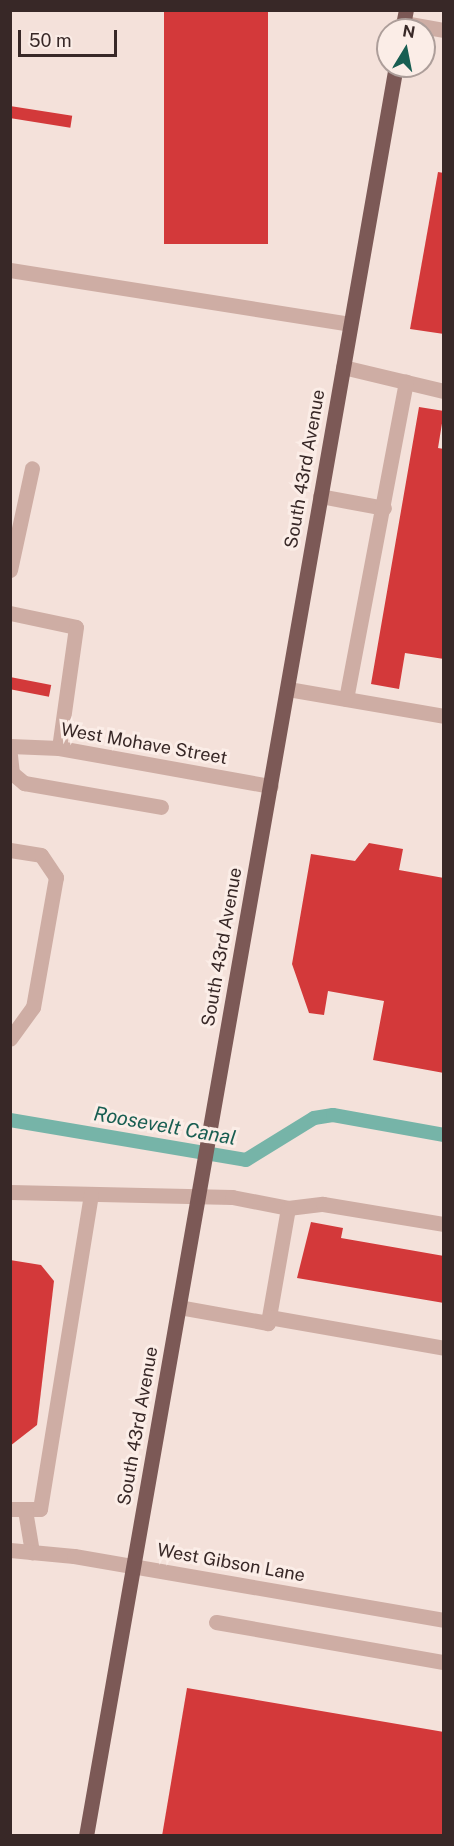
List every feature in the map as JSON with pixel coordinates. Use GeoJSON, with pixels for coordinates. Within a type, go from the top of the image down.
{"type":"FeatureCollection","features":[{"type":"Feature","properties":{"kind":"main road","name":"South 43rd Avenue"},"geometry":{"type":"LineString","coordinates":[[86,1836],[394,78]]}},
{"type":"Feature","properties":{"kind":"street"},"geometry":{"type":"LineString","coordinates":[[10,270],[350,324]]}},
{"type":"Feature","properties":{"kind":"street"},"geometry":{"type":"LineString","coordinates":[[343,367],[444,391]]}},
{"type":"Feature","properties":{"kind":"street"},"geometry":{"type":"LineString","coordinates":[[346,699],[384,508],[406,382]]}},
{"type":"Feature","properties":{"kind":"street"},"geometry":{"type":"LineString","coordinates":[[10,570],[32,468]]}},
{"type":"Feature","properties":{"kind":"street"},"geometry":{"type":"LineString","coordinates":[[320,496],[384,508]]}},
{"type":"Feature","properties":{"kind":"street"},"geometry":{"type":"LineString","coordinates":[[10,614],[76,627],[58,748]]}},
{"type":"Feature","properties":{"kind":"street"},"geometry":{"type":"LineString","coordinates":[[288,689],[444,716]]}},
{"type":"Feature","properties":{"kind":"street","name":"West Mohave Street"},"geometry":{"type":"LineString","coordinates":[[10,746],[58,748],[271,786]]}},
{"type":"Feature","properties":{"kind":"street"},"geometry":{"type":"LineString","coordinates":[[10,755],[12,773],[24,783],[161,807]]}},
{"type":"Feature","properties":{"kind":"street"},"geometry":{"type":"LineString","coordinates":[[10,850],[41,855],[56,877],[33,1007],[10,1039]]}},
{"type":"Feature","properties":{"kind":"street"},"geometry":{"type":"LineString","coordinates":[[10,1192],[198,1199],[232,1197],[288,1208],[323,1204],[444,1224]]}},
{"type":"Feature","properties":{"kind":"street"},"geometry":{"type":"LineString","coordinates":[[32,1552],[18,1509],[40,1509],[91,1194]]}},
{"type":"Feature","properties":{"kind":"street"},"geometry":{"type":"LineString","coordinates":[[179,1307],[268,1323],[288,1208]]}},
{"type":"Feature","properties":{"kind":"street"},"geometry":{"type":"LineString","coordinates":[[269,1317],[444,1348]]}},
{"type":"Feature","properties":{"kind":"street","name":"West Gibson Lane"},"geometry":{"type":"LineString","coordinates":[[10,1550],[134,1566],[444,1620]]}},
{"type":"Feature","properties":{"kind":"street"},"geometry":{"type":"LineString","coordinates":[[216,1622],[444,1662]]}},
{"type":"Feature","properties":{"kind":"building"},"geometry":{"type":"Polygon","coordinates":[[[164,10],[268,10],[268,244],[164,244],[164,10]]]}},
{"type":"Feature","properties":{"kind":"building"},"geometry":{"type":"Polygon","coordinates":[[[10,106],[72,116],[70,128],[10,118],[10,106]]]}},
{"type":"Feature","properties":{"kind":"building"},"geometry":{"type":"Polygon","coordinates":[[[438,172],[444,173],[444,334],[410,329],[438,172]]]}},
{"type":"Feature","properties":{"kind":"building"},"geometry":{"type":"Polygon","coordinates":[[[419,407],[444,411],[438,448],[444,449],[444,659],[405,653],[399,689],[371,684],[419,407]]]}},
{"type":"Feature","properties":{"kind":"building"},"geometry":{"type":"Polygon","coordinates":[[[10,677],[51,685],[49,697],[10,689],[10,677]]]}},
{"type":"Feature","properties":{"kind":"building"},"geometry":{"type":"Polygon","coordinates":[[[369,843],[403,849],[399,870],[444,878],[444,1073],[373,1060],[384,1001],[328,991],[324,1015],[309,1013],[292,964],[311,854],[355,861],[369,843]]]}},
{"type":"Feature","properties":{"kind":"building"},"geometry":{"type":"Polygon","coordinates":[[[311,1222],[343,1228],[341,1238],[444,1256],[444,1303],[297,1278],[311,1222]]]}},
{"type":"Feature","properties":{"kind":"building"},"geometry":{"type":"Polygon","coordinates":[[[10,1260],[41,1265],[54,1281],[37,1425],[10,1446],[10,1260]]]}},
{"type":"Feature","properties":{"kind":"building"},"geometry":{"type":"Polygon","coordinates":[[[187,1688],[444,1732],[444,1836],[162,1836],[187,1688]]]}},
{"type":"Feature","properties":{"kind":"waterway","name":"Roosevelt Canal"},"geometry":{"type":"LineString","coordinates":[[10,1120],[246,1160],[314,1118],[333,1115],[444,1135]]}}]}
